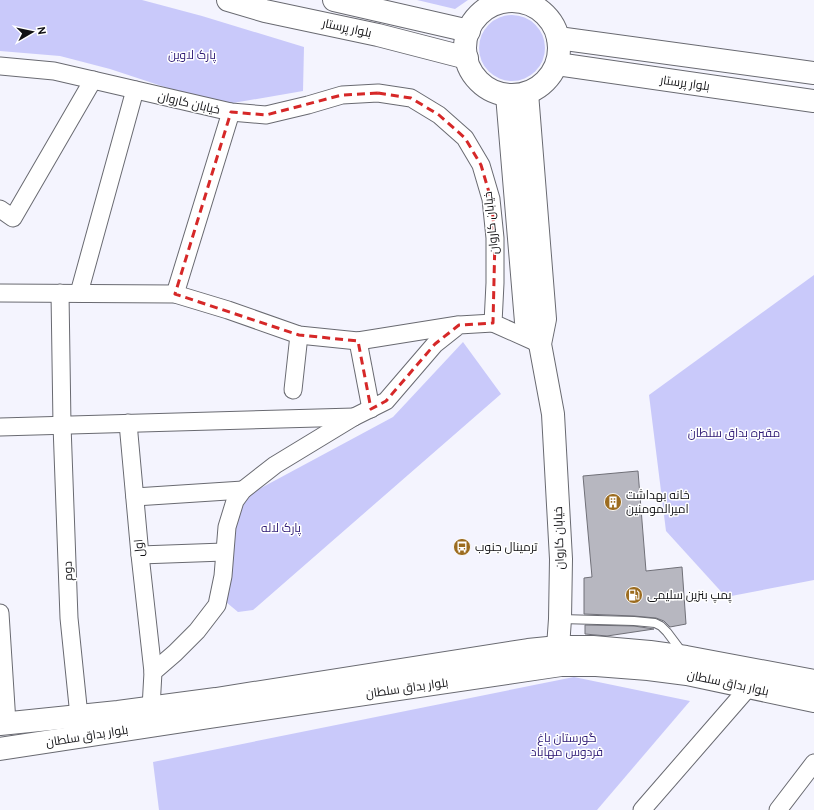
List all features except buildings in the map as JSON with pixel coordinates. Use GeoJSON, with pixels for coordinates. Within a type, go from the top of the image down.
{"type":"FeatureCollection","features":[{"type":"Feature","properties":{"kind":"main road","name":"بلوار پرستار"},"geometry":{"type":"LineString","coordinates":[[228,0],[265,11],[378,34],[467,58]]}},
{"type":"Feature","properties":{"kind":"main road","name":"بلوار پرستار"},"geometry":{"type":"LineString","coordinates":[[334,0],[469,31]]}},
{"type":"Feature","properties":{"kind":"main road"},"geometry":{"type":"LineString","coordinates":[[516,2],[530,5],[543,13],[553,24],[558,38],[559,51],[552,74],[537,88],[517,94],[493,91],[481,83],[472,72],[467,58],[466,44],[469,31],[476,18],[488,8],[501,3],[516,2]]}},
{"type":"Feature","properties":{"kind":"main road"},"geometry":{"type":"LineString","coordinates":[[558,38],[814,73]]}},
{"type":"Feature","properties":{"kind":"main road","name":"بلوار پرستار"},"geometry":{"type":"LineString","coordinates":[[556,64],[814,101]]}},
{"type":"Feature","properties":{"kind":"main road"},"geometry":{"type":"LineString","coordinates":[[517,94],[535,321],[540,344]]}},
{"type":"Feature","properties":{"kind":"main road","name":"خیابان کاروان"},"geometry":{"type":"LineString","coordinates":[[540,344],[553,414],[561,559],[558,647]]}},
{"type":"Feature","properties":{"kind":"main road","name":"بلوار بداق سلطان"},"geometry":{"type":"LineString","coordinates":[[8,724],[216,699],[528,650],[558,647],[650,652],[686,657],[814,681]]}},
{"type":"Feature","properties":{"kind":"main road","name":"بلوار بداق سلطان"},"geometry":{"type":"LineString","coordinates":[[0,749],[561,665],[596,665],[687,674],[814,701]]}},
{"type":"Feature","properties":{"kind":"main road"},"geometry":{"type":"LineString","coordinates":[[0,746],[8,724],[14,727],[12,734],[15,741],[28,745]]}},
{"type":"Feature","properties":{"kind":"street","name":"خیابان کاروان"},"geometry":{"type":"LineString","coordinates":[[0,66],[54,71],[231,112],[266,115],[342,95],[378,93],[410,98],[439,115],[465,138],[481,165],[491,199],[495,238],[493,323]]}},
{"type":"Feature","properties":{"kind":"street"},"geometry":{"type":"LineString","coordinates":[[0,209],[13,218],[93,80]]}},
{"type":"Feature","properties":{"kind":"street"},"geometry":{"type":"LineString","coordinates":[[79,293],[134,90]]}},
{"type":"Feature","properties":{"kind":"street"},"geometry":{"type":"LineString","coordinates":[[175,294],[231,112]]}},
{"type":"Feature","properties":{"kind":"street"},"geometry":{"type":"LineString","coordinates":[[0,293],[175,294],[228,310],[299,335],[358,341],[459,325],[493,323],[540,344]]}},
{"type":"Feature","properties":{"kind":"street","name":"دوم"},"geometry":{"type":"LineString","coordinates":[[60,293],[62,425],[69,618],[79,716]]}},
{"type":"Feature","properties":{"kind":"street"},"geometry":{"type":"LineString","coordinates":[[152,672],[175,653],[197,631],[217,605],[223,576],[227,527],[235,501],[243,490],[274,465],[354,417],[386,401],[435,344],[459,325]]}},
{"type":"Feature","properties":{"kind":"street"},"geometry":{"type":"LineString","coordinates":[[293,390],[299,335]]}},
{"type":"Feature","properties":{"kind":"street"},"geometry":{"type":"LineString","coordinates":[[358,341],[370,409]]}},
{"type":"Feature","properties":{"kind":"street"},"geometry":{"type":"LineString","coordinates":[[0,427],[354,417]]}},
{"type":"Feature","properties":{"kind":"street","name":"اول"},"geometry":{"type":"LineString","coordinates":[[128,423],[152,672],[151,708]]}},
{"type":"Feature","properties":{"kind":"street"},"geometry":{"type":"LineString","coordinates":[[135,497],[243,490]]}},
{"type":"Feature","properties":{"kind":"street"},"geometry":{"type":"LineString","coordinates":[[140,555],[224,552]]}},
{"type":"Feature","properties":{"kind":"street"},"geometry":{"type":"LineString","coordinates":[[0,613],[8,724]]}},
{"type":"Feature","properties":{"kind":"street"},"geometry":{"type":"LineString","coordinates":[[642,810],[749,687]]}},
{"type":"Feature","properties":{"kind":"street"},"geometry":{"type":"LineString","coordinates":[[778,810],[814,763]]}},
{"type":"Feature","properties":{"kind":"lane"},"geometry":{"type":"LineString","coordinates":[[560,619],[655,623],[667,632],[686,657]]}},
{"type":"Feature","properties":{"kind":"highlighted area"},"geometry":{"type":"Polygon","coordinates":[[[378,93],[411,98],[439,115],[465,138],[481,165],[491,199],[495,238],[493,323],[459,325],[435,344],[386,401],[371,409],[358,341],[299,335],[175,294],[231,112],[266,115],[342,95],[378,93]]]}},
{"type":"Feature","properties":{"kind":"green space","name":"پارک لاوین"},"geometry":{"type":"Polygon","coordinates":[[[0,0],[142,0],[202,16],[304,47],[303,91],[227,104],[189,95],[110,69],[60,56],[0,51],[0,0]]]}},
{"type":"Feature","properties":{"kind":"green space"},"geometry":{"type":"Polygon","coordinates":[[[417,0],[468,0],[455,9],[417,0]]]}},
{"type":"Feature","properties":{"kind":"green space"},"geometry":{"type":"Polygon","coordinates":[[[512,15],[524,18],[535,25],[542,36],[545,48],[542,60],[535,71],[524,78],[512,81],[500,78],[489,71],[482,60],[479,48],[482,36],[489,25],[500,18],[512,15]]]}},
{"type":"Feature","properties":{"kind":"green space","name":"مقبره بداق سلطان"},"geometry":{"type":"Polygon","coordinates":[[[814,275],[814,580],[726,597],[666,531],[649,395],[814,275]]]}},
{"type":"Feature","properties":{"kind":"green space","name":"پارک لاله"},"geometry":{"type":"Polygon","coordinates":[[[463,342],[501,394],[253,610],[238,612],[226,602],[225,591],[238,511],[248,495],[393,417],[463,342]]]}},
{"type":"Feature","properties":{"kind":"green space","name":"گورستان باغ فردوس مهاباد"},"geometry":{"type":"Polygon","coordinates":[[[574,677],[690,701],[597,810],[159,810],[153,762],[574,677]]]}},
{"type":"Feature","properties":{"kind":"place","name":"خانه بهداشت امیرالمومنین"},"geometry":{"type":"Point","coordinates":[613,502]}},
{"type":"Feature","properties":{"kind":"place","name":"ترمینال جنوب"},"geometry":{"type":"Point","coordinates":[462,547]}},
{"type":"Feature","properties":{"kind":"place","name":"پمپ بنزین سلیمی"},"geometry":{"type":"Point","coordinates":[634,595]}}]}
